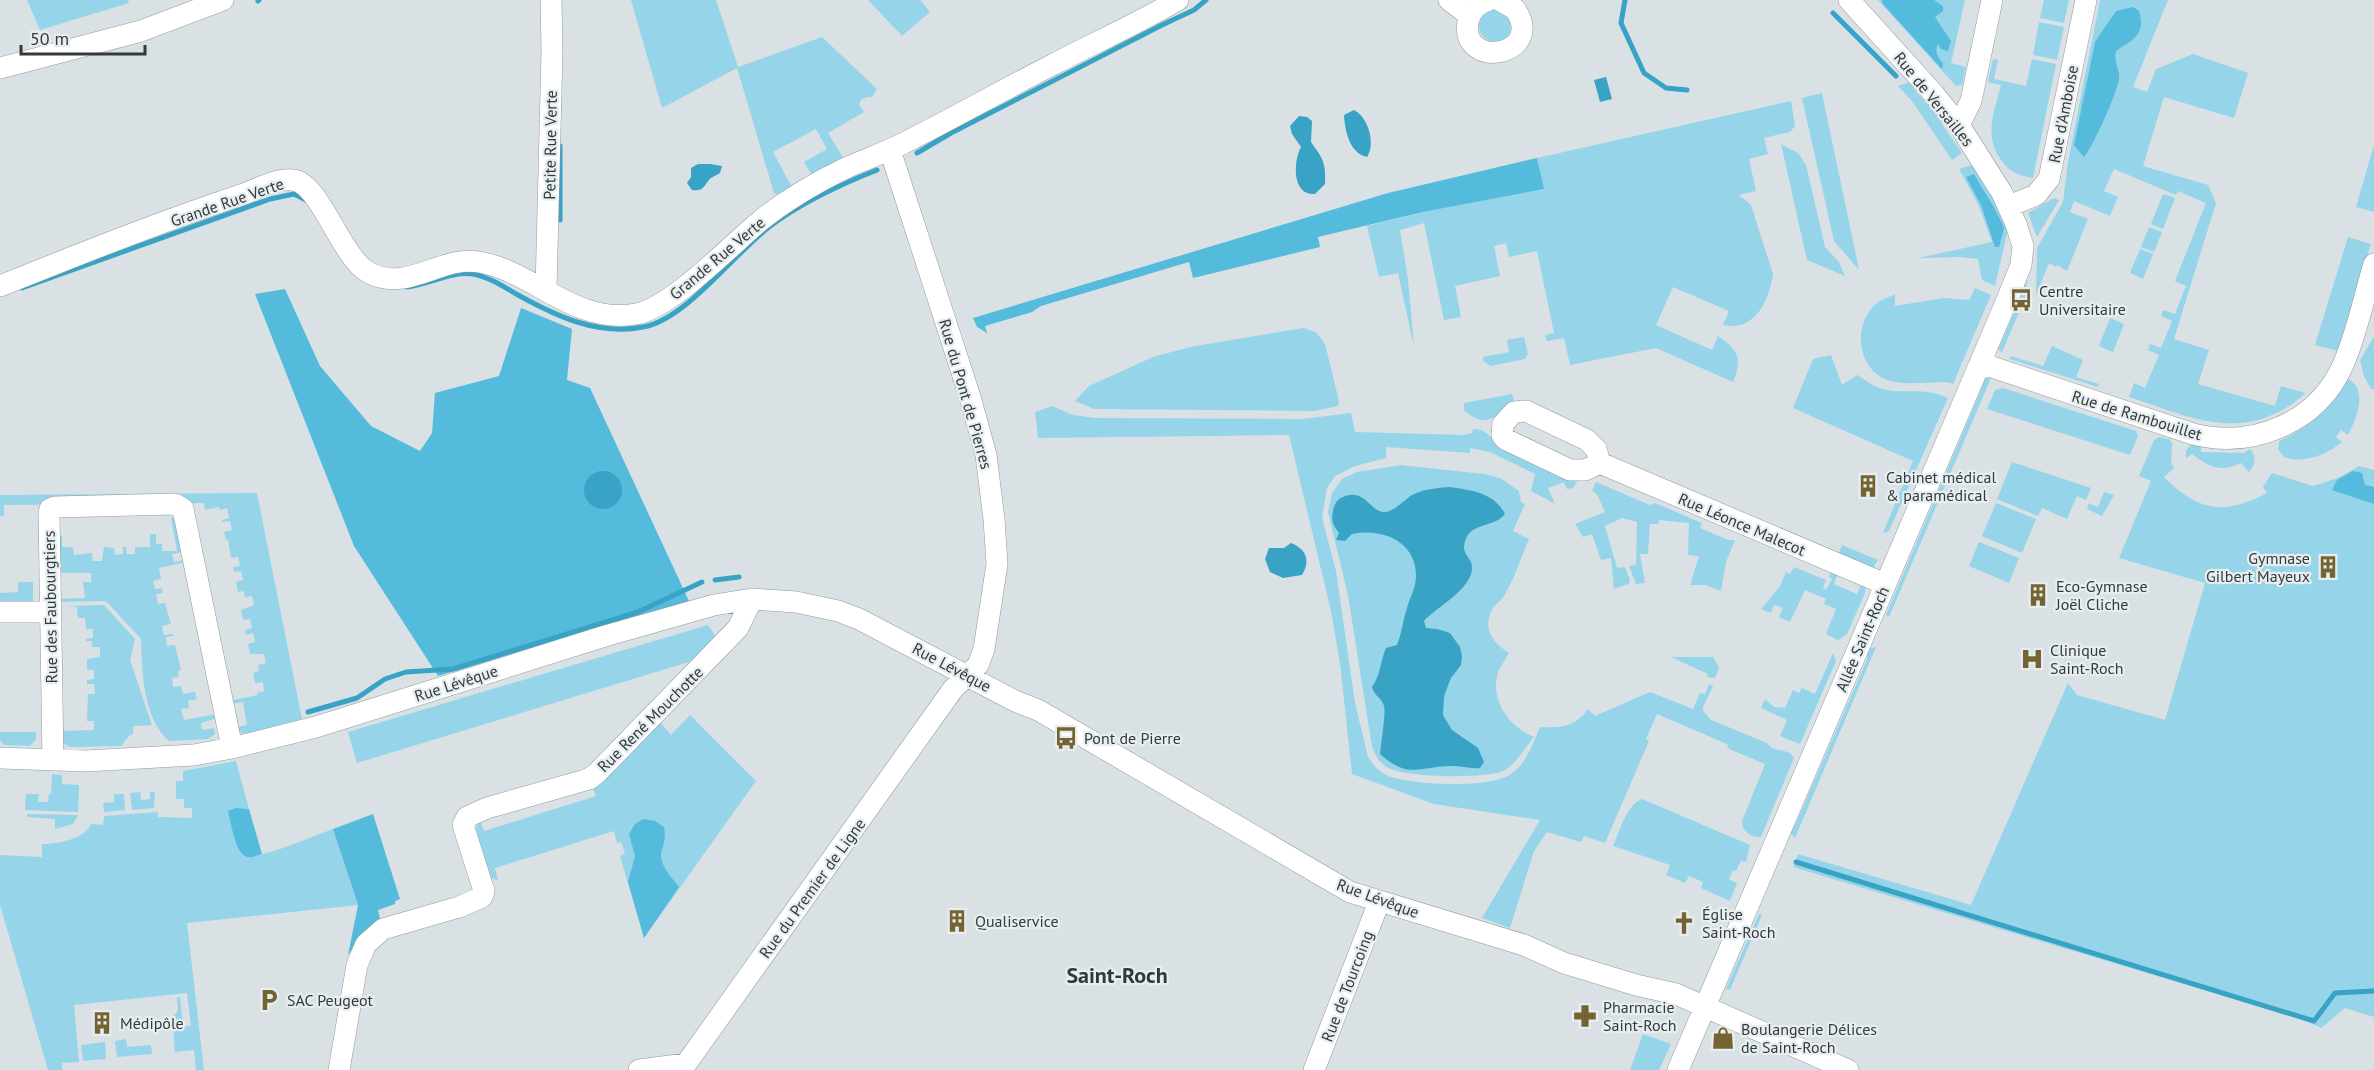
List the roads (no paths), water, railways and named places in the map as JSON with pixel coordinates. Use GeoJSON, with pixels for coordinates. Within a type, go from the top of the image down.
{"type":"FeatureCollection","features":[{"type":"Feature","properties":{"kind":"street"},"geometry":{"type":"LineString","coordinates":[[0,68],[141,31],[223,0]]}},
{"type":"Feature","properties":{"kind":"street","name":"Petite Rue Verte"},"geometry":{"type":"LineString","coordinates":[[546,290],[552,51],[551,0]]}},
{"type":"Feature","properties":{"kind":"street","name":"Grande Rue Verte"},"geometry":{"type":"LineString","coordinates":[[0,286],[223,200],[274,183],[292,180],[305,186],[312,193],[357,264],[376,276],[388,280],[412,278],[458,261],[468,260],[490,264],[546,290],[570,305],[596,313],[622,315],[647,311],[676,293],[759,222],[801,191],[890,150],[1178,0]]}},
{"type":"Feature","properties":{"kind":"street"},"geometry":{"type":"LineString","coordinates":[[1449,0],[1470,16]]}},
{"type":"Feature","properties":{"kind":"street","name":"Rue de Versailles"},"geometry":{"type":"LineString","coordinates":[[1849,0],[1959,124],[2009,206]]}},
{"type":"Feature","properties":{"kind":"street"},"geometry":{"type":"LineString","coordinates":[[1959,124],[1971,100],[1992,0]]}},
{"type":"Feature","properties":{"kind":"street","name":"Rue d'Amboise"},"geometry":{"type":"LineString","coordinates":[[2009,206],[2036,195],[2049,179],[2086,0]]}},
{"type":"Feature","properties":{"kind":"street"},"geometry":{"type":"LineString","coordinates":[[1502,1],[1515,9],[1521,21],[1521,34],[1514,45],[1502,52],[1489,53],[1477,47],[1469,36],[1467,29],[1470,16],[1477,6],[1502,1]]}},
{"type":"Feature","properties":{"kind":"street","name":"Rue du Pont de Pierres"},"geometry":{"type":"LineString","coordinates":[[890,150],[967,386],[987,455],[997,564],[984,650],[978,665],[967,675]]}},
{"type":"Feature","properties":{"kind":"street","name":"Allée Saint-Roch"},"geometry":{"type":"LineString","coordinates":[[1678,1070],[2017,276],[2023,256],[2020,236],[2009,206]]}},
{"type":"Feature","properties":{"kind":"street","name":"Rue de Rambouillet"},"geometry":{"type":"LineString","coordinates":[[1980,363],[2193,434],[2216,439],[2253,436],[2274,430],[2297,419],[2327,392],[2343,366],[2374,264]]}},
{"type":"Feature","properties":{"kind":"street","name":"Rue Léonce Malecot"},"geometry":{"type":"LineString","coordinates":[[1600,462],[1885,584]]}},
{"type":"Feature","properties":{"kind":"street","name":"Rue des Faubourgtiers"},"geometry":{"type":"LineString","coordinates":[[53,760],[50,509],[175,504],[181,507],[184,511],[231,748]]}},
{"type":"Feature","properties":{"kind":"street","name":"Rue Lévêque"},"geometry":{"type":"LineString","coordinates":[[0,758],[86,761],[194,754],[231,748],[316,727],[616,633],[714,605],[752,599],[796,602],[838,611],[878,627],[1015,701],[1038,710],[1337,885],[1379,902],[1524,945],[1556,960],[1668,992],[1706,1006],[1848,1070]]}},
{"type":"Feature","properties":{"kind":"street","name":"Rue René Mouchotte"},"geometry":{"type":"LineString","coordinates":[[339,1070],[357,965],[366,944],[383,929],[459,907],[482,897],[484,891],[463,825],[467,818],[480,811],[589,778],[597,773],[738,627],[752,599]]}},
{"type":"Feature","properties":{"kind":"street"},"geometry":{"type":"LineString","coordinates":[[0,612],[50,612]]}},
{"type":"Feature","properties":{"kind":"street","name":"Rue du Premier de Ligne"},"geometry":{"type":"LineString","coordinates":[[639,1070],[692,1067],[953,689],[967,675]]}},
{"type":"Feature","properties":{"kind":"street","name":"Rue de Tourcoing"},"geometry":{"type":"LineString","coordinates":[[1314,1070],[1379,902]]}},
{"type":"Feature","properties":{"kind":"waterway"},"geometry":{"type":"LineString","coordinates":[[917,153],[951,133],[1194,10],[1206,0]]}},
{"type":"Feature","properties":{"kind":"waterway"},"geometry":{"type":"LineString","coordinates":[[1625,0],[1621,23],[1644,73],[1666,88],[1687,90]]}},
{"type":"Feature","properties":{"kind":"waterway"},"geometry":{"type":"LineString","coordinates":[[1833,13],[1896,76]]}},
{"type":"Feature","properties":{"kind":"waterway"},"geometry":{"type":"LineString","coordinates":[[560,146],[560,220]]}},
{"type":"Feature","properties":{"kind":"waterway"},"geometry":{"type":"LineString","coordinates":[[407,287],[456,274],[479,275],[562,317],[610,329],[643,327],[659,322],[692,299],[755,239],[782,218],[821,195],[877,170]]}},
{"type":"Feature","properties":{"kind":"waterway"},"geometry":{"type":"LineString","coordinates":[[22,288],[270,199],[294,194],[306,200]]}},
{"type":"Feature","properties":{"kind":"waterway"},"geometry":{"type":"LineString","coordinates":[[715,580],[739,577]]}},
{"type":"Feature","properties":{"kind":"waterway"},"geometry":{"type":"LineString","coordinates":[[308,712],[357,698],[385,679],[406,672],[453,669],[638,612],[702,582]]}},
{"type":"Feature","properties":{"kind":"waterway"},"geometry":{"type":"LineString","coordinates":[[1796,862],[2314,1021],[2335,993],[2374,991]]}},
{"type":"Feature","properties":{"kind":"place","name":"Centre Universitaire"},"geometry":{"type":"Point","coordinates":[2021,300]}},
{"type":"Feature","properties":{"kind":"place","name":"Cabinet médical & paramédical"},"geometry":{"type":"Point","coordinates":[1868,486]}},
{"type":"Feature","properties":{"kind":"place","name":"Gymnase Gilbert Mayeux"},"geometry":{"type":"Point","coordinates":[2328,567]}},
{"type":"Feature","properties":{"kind":"place","name":"Eco-Gymnase Joël Cliche"},"geometry":{"type":"Point","coordinates":[2038,595]}},
{"type":"Feature","properties":{"kind":"place","name":"Clinique Saint-Roch"},"geometry":{"type":"Point","coordinates":[2032,659]}},
{"type":"Feature","properties":{"kind":"place","name":"Pont de Pierre"},"geometry":{"type":"Point","coordinates":[1066,738]}},
{"type":"Feature","properties":{"kind":"place","name":"Qualiservice"},"geometry":{"type":"Point","coordinates":[957,921]}},
{"type":"Feature","properties":{"kind":"place","name":"Église Saint-Roch"},"geometry":{"type":"Point","coordinates":[1684,923]}},
{"type":"Feature","properties":{"kind":"place","name":"SAC Peugeot"},"geometry":{"type":"Point","coordinates":[269,1000]}},
{"type":"Feature","properties":{"kind":"place","name":"Pharmacie Saint-Roch"},"geometry":{"type":"Point","coordinates":[1585,1016]}},
{"type":"Feature","properties":{"kind":"place","name":"Médipôle"},"geometry":{"type":"Point","coordinates":[102,1023]}},
{"type":"Feature","properties":{"kind":"place","name":"Boulangerie Délices de Saint-Roch"},"geometry":{"type":"Point","coordinates":[1723,1038]}},
{"type":"Feature","properties":{"kind":"district","name":"Saint-Roch"},"geometry":{"type":"Point","coordinates":[1117,975]}}]}
